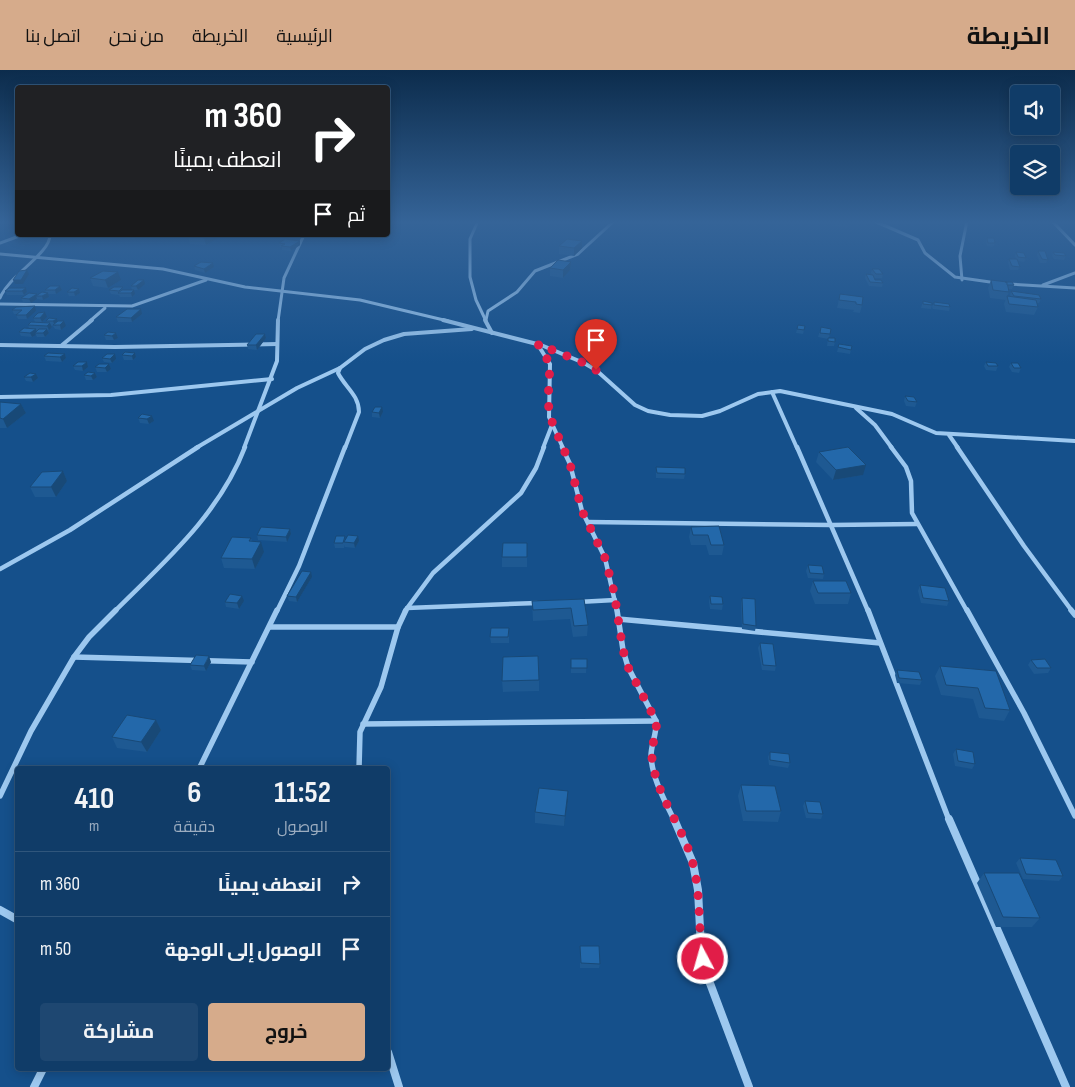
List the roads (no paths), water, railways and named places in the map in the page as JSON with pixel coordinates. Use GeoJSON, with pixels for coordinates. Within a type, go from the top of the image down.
{"type":"FeatureCollection","features":[{"type":"Feature","properties":{"kind":"street"},"geometry":{"type":"LineString","coordinates":[[0,298],[10,279],[24,268]]}},
{"type":"Feature","properties":{"kind":"street"},"geometry":{"type":"LineString","coordinates":[[156,268],[207,280],[360,300],[538,344],[590,367],[635,405],[670,415],[702,416],[720,411],[750,397],[772,392],[800,394],[892,414],[925,430],[949,434],[1075,441]]}},
{"type":"Feature","properties":{"kind":"street"},"geometry":{"type":"LineString","coordinates":[[0,796],[31,731],[74,657],[89,637],[195,531],[236,470],[272,379],[277,361],[282,291],[284,278],[289,268]]}},
{"type":"Feature","properties":{"kind":"street"},"geometry":{"type":"LineString","coordinates":[[470,268],[470,277],[476,300],[492,333]]}},
{"type":"Feature","properties":{"kind":"street"},"geometry":{"type":"LineString","coordinates":[[486,320],[488,311],[517,292],[530,274],[543,268]]}},
{"type":"Feature","properties":{"kind":"street"},"geometry":{"type":"LineString","coordinates":[[944,268],[962,280],[1075,288]]}},
{"type":"Feature","properties":{"kind":"street"},"geometry":{"type":"LineString","coordinates":[[961,268],[962,280]]}},
{"type":"Feature","properties":{"kind":"street"},"geometry":{"type":"LineString","coordinates":[[1040,286],[1075,272]]}},
{"type":"Feature","properties":{"kind":"street"},"geometry":{"type":"LineString","coordinates":[[0,304],[132,306],[207,280]]}},
{"type":"Feature","properties":{"kind":"street"},"geometry":{"type":"LineString","coordinates":[[61,346],[105,307]]}},
{"type":"Feature","properties":{"kind":"street"},"geometry":{"type":"LineString","coordinates":[[0,569],[70,530],[169,464],[310,381],[340,368],[365,349],[384,340],[404,334],[478,329]]}},
{"type":"Feature","properties":{"kind":"street"},"geometry":{"type":"LineString","coordinates":[[0,345],[115,348],[277,344]]}},
{"type":"Feature","properties":{"kind":"street"},"geometry":{"type":"LineString","coordinates":[[538,344],[550,364],[548,410],[570,464],[580,504],[605,558],[628,667],[656,721],[658,731],[651,755],[658,786],[693,863],[698,890],[701,948],[705,970],[748,1087]]}},
{"type":"Feature","properties":{"kind":"street"},"geometry":{"type":"LineString","coordinates":[[200,766],[299,566],[359,412],[360,404],[340,379],[338,373],[340,368]]}},
{"type":"Feature","properties":{"kind":"street"},"geometry":{"type":"LineString","coordinates":[[0,397],[111,395],[272,379]]}},
{"type":"Feature","properties":{"kind":"street"},"geometry":{"type":"LineString","coordinates":[[772,392],[858,585],[944,808],[1066,1087]]}},
{"type":"Feature","properties":{"kind":"street"},"geometry":{"type":"LineString","coordinates":[[854,406],[875,425],[906,467],[911,481],[912,514],[1024,712],[1075,816]]}},
{"type":"Feature","properties":{"kind":"street"},"geometry":{"type":"LineString","coordinates":[[359,766],[358,746],[360,732],[381,688],[398,628],[407,608],[433,573],[521,493],[536,468],[553,425]]}},
{"type":"Feature","properties":{"kind":"street"},"geometry":{"type":"LineString","coordinates":[[949,434],[1024,546],[1075,615]]}},
{"type":"Feature","properties":{"kind":"street"},"geometry":{"type":"LineString","coordinates":[[588,522],[831,525],[917,524]]}},
{"type":"Feature","properties":{"kind":"street"},"geometry":{"type":"LineString","coordinates":[[576,602],[615,600]]}},
{"type":"Feature","properties":{"kind":"street"},"geometry":{"type":"LineString","coordinates":[[407,608],[546,603]]}},
{"type":"Feature","properties":{"kind":"street"},"geometry":{"type":"LineString","coordinates":[[618,620],[880,643]]}},
{"type":"Feature","properties":{"kind":"street"},"geometry":{"type":"LineString","coordinates":[[270,627],[398,628]]}},
{"type":"Feature","properties":{"kind":"street"},"geometry":{"type":"LineString","coordinates":[[74,657],[252,662]]}},
{"type":"Feature","properties":{"kind":"street"},"geometry":{"type":"LineString","coordinates":[[364,724],[656,721]]}},
{"type":"Feature","properties":{"kind":"street"},"geometry":{"type":"LineString","coordinates":[[0,910],[15,918]]}},
{"type":"Feature","properties":{"kind":"street"},"geometry":{"type":"LineString","coordinates":[[390,1058],[399,1087]]}},
{"type":"Feature","properties":{"kind":"street"},"geometry":{"type":"LineString","coordinates":[[34,1087],[42,1071]]}}]}
